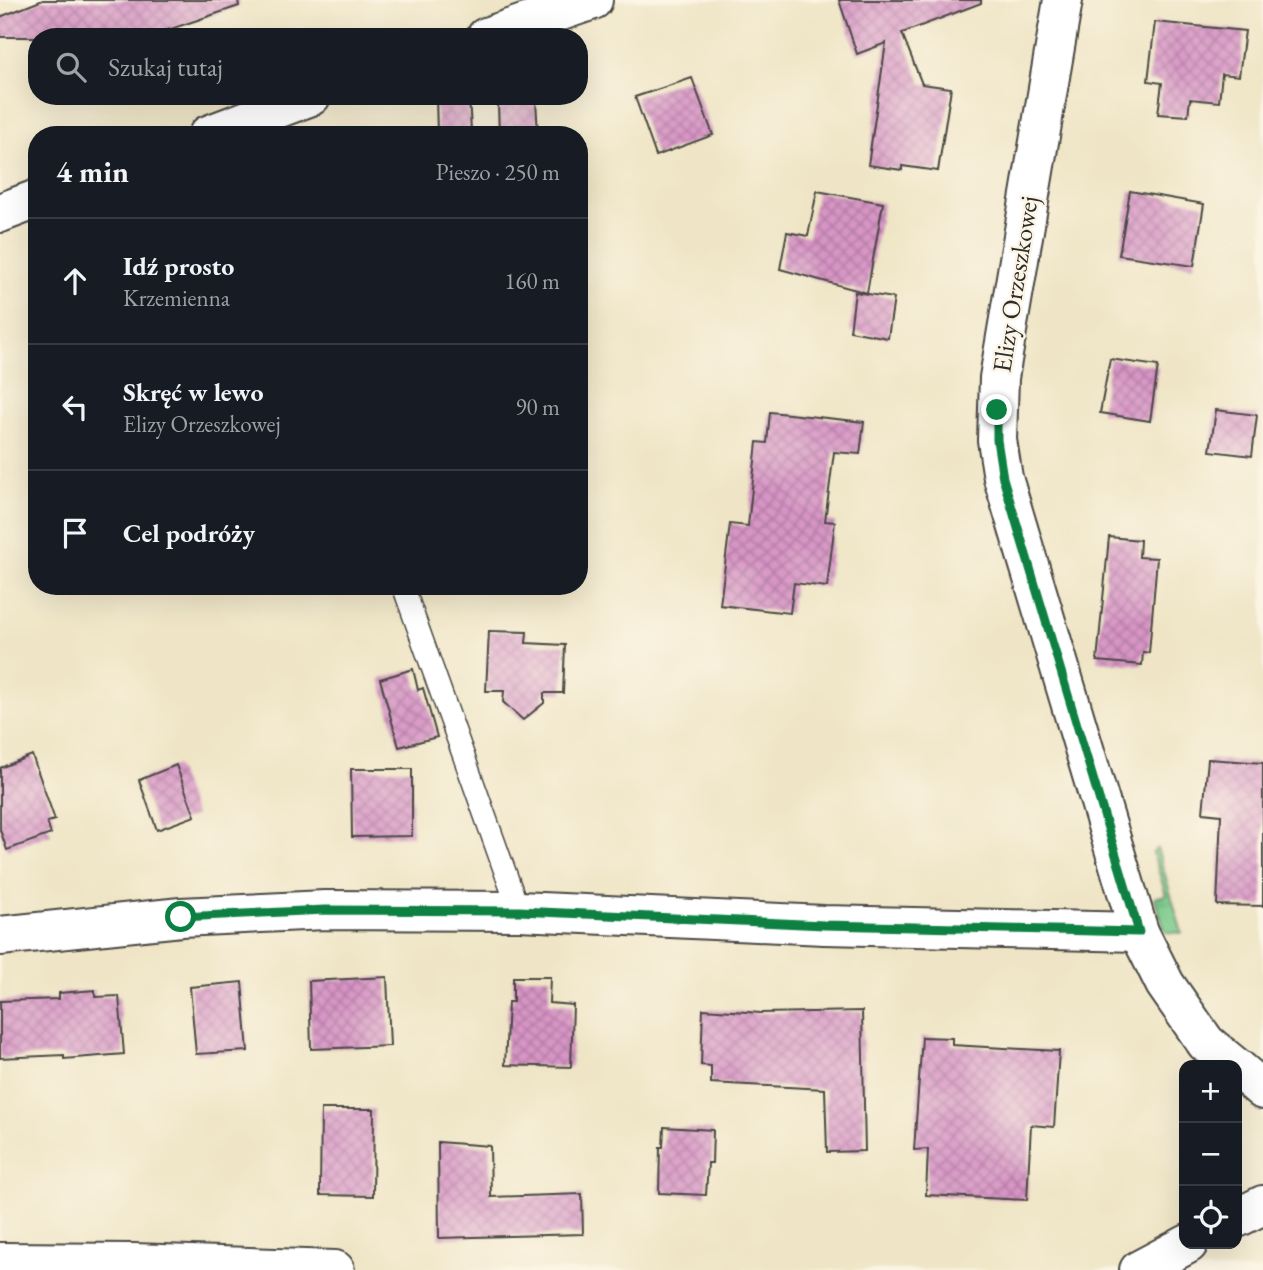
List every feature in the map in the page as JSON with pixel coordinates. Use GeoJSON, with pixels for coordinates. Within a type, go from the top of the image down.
{"type":"FeatureCollection","features":[{"type":"Feature","properties":{"kind":"street"},"geometry":{"type":"LineString","coordinates":[[512,28],[593,0]]}},
{"type":"Feature","properties":{"kind":"street","name":"Elizy Orzeszkowej"},"geometry":{"type":"LineString","coordinates":[[1063,0],[999,378],[997,440],[1003,478],[1139,932],[1165,984],[1206,1043],[1227,1060]]}},
{"type":"Feature","properties":{"kind":"street"},"geometry":{"type":"LineString","coordinates":[[232,126],[287,105]]}},
{"type":"Feature","properties":{"kind":"street"},"geometry":{"type":"LineString","coordinates":[[0,213],[28,202]]}},
{"type":"Feature","properties":{"kind":"street"},"geometry":{"type":"LineString","coordinates":[[0,936],[181,917],[325,910],[519,911],[824,925],[1139,932]]}},
{"type":"Feature","properties":{"kind":"street","name":"Elizy Orzeszkowej"},"geometry":{"type":"LineString","coordinates":[[1242,1073],[1263,1090]]}},
{"type":"Feature","properties":{"kind":"street"},"geometry":{"type":"LineString","coordinates":[[1242,1216],[1263,1205]]}},
{"type":"Feature","properties":{"kind":"street"},"geometry":{"type":"LineString","coordinates":[[1139,1270],[1179,1249]]}},
{"type":"Feature","properties":{"kind":"street"},"geometry":{"type":"LineString","coordinates":[[0,1262],[335,1270]]}},
{"type":"Feature","properties":{"kind":"lane"},"geometry":{"type":"LineString","coordinates":[[406,595],[519,911]]}},
{"type":"Feature","properties":{"kind":"green space"},"geometry":{"type":"Polygon","coordinates":[[[1157,848],[1182,933],[1166,932],[1154,898],[1166,895],[1153,853],[1157,848]]]}},
{"type":"Feature","properties":{"kind":"building"},"geometry":{"type":"Polygon","coordinates":[[[43,0],[238,0],[239,6],[174,28],[28,28],[28,37],[0,37],[0,17],[43,0]]]}},
{"type":"Feature","properties":{"kind":"building"},"geometry":{"type":"Polygon","coordinates":[[[839,0],[981,0],[981,3],[902,33],[922,84],[951,88],[938,171],[868,165],[886,43],[857,54],[839,0]]]}},
{"type":"Feature","properties":{"kind":"building"},"geometry":{"type":"Polygon","coordinates":[[[1155,22],[1245,31],[1239,76],[1222,74],[1219,102],[1190,99],[1188,116],[1158,114],[1162,83],[1148,81],[1155,22]]]}},
{"type":"Feature","properties":{"kind":"building"},"geometry":{"type":"Polygon","coordinates":[[[692,78],[713,135],[656,156],[635,97],[692,78]]]}},
{"type":"Feature","properties":{"kind":"building"},"geometry":{"type":"Polygon","coordinates":[[[436,105],[470,105],[471,126],[437,126],[436,105]]]}},
{"type":"Feature","properties":{"kind":"building"},"geometry":{"type":"Polygon","coordinates":[[[498,105],[536,105],[537,126],[499,126],[498,105]]]}},
{"type":"Feature","properties":{"kind":"building"},"geometry":{"type":"Polygon","coordinates":[[[817,191],[883,203],[867,293],[780,269],[787,232],[808,236],[817,191]]]}},
{"type":"Feature","properties":{"kind":"building"},"geometry":{"type":"Polygon","coordinates":[[[1130,191],[1204,204],[1194,266],[1119,255],[1130,191]]]}},
{"type":"Feature","properties":{"kind":"building"},"geometry":{"type":"Polygon","coordinates":[[[855,292],[894,298],[888,338],[850,331],[855,292]]]}},
{"type":"Feature","properties":{"kind":"building"},"geometry":{"type":"Polygon","coordinates":[[[1110,359],[1158,366],[1150,421],[1100,413],[1110,359]]]}},
{"type":"Feature","properties":{"kind":"building"},"geometry":{"type":"Polygon","coordinates":[[[1216,410],[1257,415],[1252,456],[1210,451],[1216,410]]]}},
{"type":"Feature","properties":{"kind":"building"},"geometry":{"type":"Polygon","coordinates":[[[770,412],[864,422],[860,454],[834,452],[825,521],[835,522],[827,587],[794,583],[790,613],[720,605],[730,524],[748,526],[757,442],[767,443],[770,412]]]}},
{"type":"Feature","properties":{"kind":"building"},"geometry":{"type":"Polygon","coordinates":[[[1109,537],[1140,540],[1139,557],[1157,558],[1149,653],[1143,652],[1142,665],[1097,661],[1109,537]]]}},
{"type":"Feature","properties":{"kind":"building"},"geometry":{"type":"Polygon","coordinates":[[[489,631],[527,632],[526,643],[565,645],[563,693],[544,693],[544,703],[523,720],[503,702],[504,691],[486,691],[489,631]]]}},
{"type":"Feature","properties":{"kind":"building"},"geometry":{"type":"Polygon","coordinates":[[[413,669],[418,690],[423,688],[437,737],[399,747],[380,679],[413,669]]]}},
{"type":"Feature","properties":{"kind":"building"},"geometry":{"type":"Polygon","coordinates":[[[32,755],[55,820],[47,822],[51,834],[7,850],[0,830],[0,768],[32,755]]]}},
{"type":"Feature","properties":{"kind":"building"},"geometry":{"type":"Polygon","coordinates":[[[1208,759],[1263,763],[1263,906],[1217,905],[1221,815],[1203,813],[1208,759]]]}},
{"type":"Feature","properties":{"kind":"building"},"geometry":{"type":"Polygon","coordinates":[[[176,765],[195,816],[157,830],[139,780],[176,765]]]}},
{"type":"Feature","properties":{"kind":"building"},"geometry":{"type":"Polygon","coordinates":[[[351,769],[412,769],[412,836],[352,837],[351,769]]]}},
{"type":"Feature","properties":{"kind":"building"},"geometry":{"type":"Polygon","coordinates":[[[387,977],[390,1046],[311,1049],[309,981],[387,977]]]}},
{"type":"Feature","properties":{"kind":"building"},"geometry":{"type":"Polygon","coordinates":[[[513,977],[550,977],[549,1003],[573,1005],[571,1067],[505,1065],[508,1002],[513,1002],[513,977]]]}},
{"type":"Feature","properties":{"kind":"building"},"geometry":{"type":"Polygon","coordinates":[[[242,982],[248,1051],[196,1054],[190,987],[242,982]]]}},
{"type":"Feature","properties":{"kind":"building"},"geometry":{"type":"Polygon","coordinates":[[[95,990],[95,997],[119,996],[124,1054],[64,1059],[64,1055],[0,1058],[0,1001],[59,999],[59,993],[95,990]]]}},
{"type":"Feature","properties":{"kind":"building"},"geometry":{"type":"Polygon","coordinates":[[[703,1009],[761,1013],[862,1011],[865,1151],[827,1152],[825,1089],[711,1083],[711,1066],[701,1065],[703,1009]]]}},
{"type":"Feature","properties":{"kind":"building"},"geometry":{"type":"Polygon","coordinates":[[[922,1037],[952,1038],[952,1045],[1059,1051],[1054,1127],[1031,1125],[1027,1200],[926,1195],[928,1149],[914,1150],[922,1037]]]}},
{"type":"Feature","properties":{"kind":"building"},"geometry":{"type":"Polygon","coordinates":[[[321,1109],[374,1109],[373,1196],[320,1195],[321,1109]]]}},
{"type":"Feature","properties":{"kind":"building"},"geometry":{"type":"Polygon","coordinates":[[[664,1127],[713,1130],[712,1163],[708,1163],[706,1195],[659,1193],[660,1147],[663,1147],[664,1127]]]}},
{"type":"Feature","properties":{"kind":"building"},"geometry":{"type":"Polygon","coordinates":[[[438,1142],[490,1146],[491,1197],[582,1194],[583,1234],[439,1238],[438,1142]]]}},
{"type":"Feature","properties":{"kind":"route"},"geometry":{"type":"LineString","coordinates":[[181,917],[325,910],[519,911],[824,925],[1139,932],[1003,478],[997,440],[997,410]]}}]}
